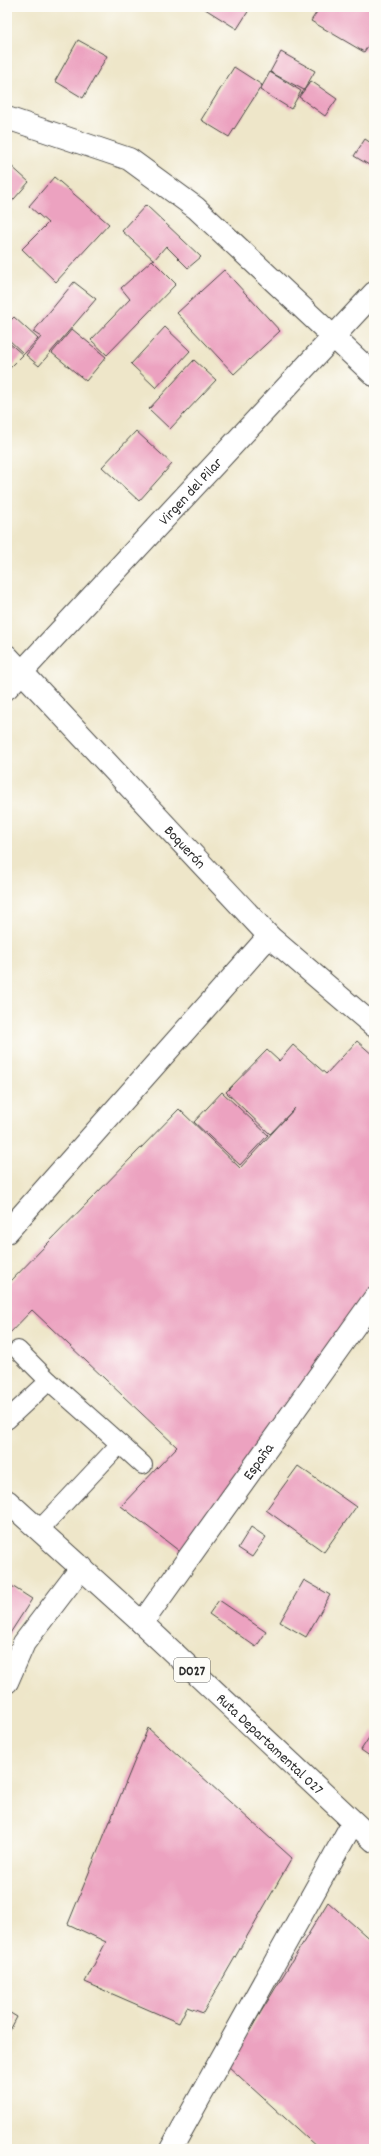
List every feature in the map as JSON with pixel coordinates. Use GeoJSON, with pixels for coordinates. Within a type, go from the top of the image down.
{"type":"FeatureCollection","features":[{"type":"Feature","properties":{"kind":"street"},"geometry":{"type":"LineString","coordinates":[[7,118],[129,159],[196,208],[374,375]]}},
{"type":"Feature","properties":{"kind":"street","name":"Virgen del Pilar"},"geometry":{"type":"LineString","coordinates":[[7,688],[374,294]]}},
{"type":"Feature","properties":{"kind":"street","name":"Boquerón"},"geometry":{"type":"LineString","coordinates":[[7,656],[23,671],[269,936],[374,1026]]}},
{"type":"Feature","properties":{"kind":"street"},"geometry":{"type":"LineString","coordinates":[[7,1232],[269,936]]}},
{"type":"Feature","properties":{"kind":"street","name":"España"},"geometry":{"type":"LineString","coordinates":[[142,1623],[374,1299]]}},
{"type":"Feature","properties":{"kind":"street","name":"Ruta Departamental 027"},"geometry":{"type":"LineString","coordinates":[[7,1501],[82,1567],[374,1841]]}},
{"type":"Feature","properties":{"kind":"street"},"geometry":{"type":"LineString","coordinates":[[7,1682],[24,1643],[82,1567]]}},
{"type":"Feature","properties":{"kind":"street"},"geometry":{"type":"LineString","coordinates":[[171,2149],[353,1822]]}},
{"type":"Feature","properties":{"kind":"lane"},"geometry":{"type":"LineString","coordinates":[[18,1350],[49,1381],[143,1465]]}},
{"type":"Feature","properties":{"kind":"lane"},"geometry":{"type":"LineString","coordinates":[[7,1420],[49,1381]]}},
{"type":"Feature","properties":{"kind":"lane"},"geometry":{"type":"LineString","coordinates":[[39,1530],[120,1444]]}},
{"type":"Feature","properties":{"kind":"building"},"geometry":{"type":"Polygon","coordinates":[[[202,7],[244,7],[249,10],[237,29],[202,7]]]}},
{"type":"Feature","properties":{"kind":"building"},"geometry":{"type":"Polygon","coordinates":[[[320,7],[374,7],[374,37],[364,52],[311,21],[320,7]]]}},
{"type":"Feature","properties":{"kind":"building"},"geometry":{"type":"Polygon","coordinates":[[[78,40],[107,56],[83,98],[55,81],[78,40]]]}},
{"type":"Feature","properties":{"kind":"building"},"geometry":{"type":"Polygon","coordinates":[[[281,52],[315,71],[304,90],[270,72],[281,52]]]}},
{"type":"Feature","properties":{"kind":"building"},"geometry":{"type":"Polygon","coordinates":[[[234,67],[262,85],[229,137],[201,120],[234,67]]]}},
{"type":"Feature","properties":{"kind":"building"},"geometry":{"type":"Polygon","coordinates":[[[270,72],[301,91],[291,109],[260,90],[270,72]]]}},
{"type":"Feature","properties":{"kind":"building"},"geometry":{"type":"Polygon","coordinates":[[[311,81],[337,99],[325,116],[299,97],[311,81]]]}},
{"type":"Feature","properties":{"kind":"building"},"geometry":{"type":"Polygon","coordinates":[[[365,139],[374,145],[374,168],[354,156],[365,139]]]}},
{"type":"Feature","properties":{"kind":"building"},"geometry":{"type":"Polygon","coordinates":[[[9,164],[29,182],[7,207],[7,167],[9,164]]]}},
{"type":"Feature","properties":{"kind":"building"},"geometry":{"type":"Polygon","coordinates":[[[54,177],[109,224],[56,282],[22,249],[48,223],[29,206],[54,177]]]}},
{"type":"Feature","properties":{"kind":"building"},"geometry":{"type":"Polygon","coordinates":[[[146,205],[201,257],[188,268],[166,246],[154,260],[122,231],[146,205]]]}},
{"type":"Feature","properties":{"kind":"building"},"geometry":{"type":"Polygon","coordinates":[[[152,260],[176,284],[107,355],[91,340],[130,299],[121,288],[152,260]]]}},
{"type":"Feature","properties":{"kind":"building"},"geometry":{"type":"Polygon","coordinates":[[[224,270],[280,331],[234,374],[177,313],[224,270]]]}},
{"type":"Feature","properties":{"kind":"building"},"geometry":{"type":"Polygon","coordinates":[[[74,282],[96,299],[39,366],[26,355],[41,337],[33,332],[74,282]]]}},
{"type":"Feature","properties":{"kind":"building"},"geometry":{"type":"Polygon","coordinates":[[[14,317],[38,339],[24,354],[7,338],[7,324],[14,317]]]}},
{"type":"Feature","properties":{"kind":"building"},"geometry":{"type":"Polygon","coordinates":[[[165,327],[190,351],[156,388],[131,364],[165,327]]]}},
{"type":"Feature","properties":{"kind":"building"},"geometry":{"type":"Polygon","coordinates":[[[72,329],[106,357],[86,381],[52,353],[72,329]]]}},
{"type":"Feature","properties":{"kind":"building"},"geometry":{"type":"Polygon","coordinates":[[[7,341],[23,355],[9,369],[7,367],[7,341]]]}},
{"type":"Feature","properties":{"kind":"building"},"geometry":{"type":"Polygon","coordinates":[[[194,360],[216,380],[170,429],[149,409],[194,360]]]}},
{"type":"Feature","properties":{"kind":"building"},"geometry":{"type":"Polygon","coordinates":[[[136,431],[172,464],[139,501],[102,467],[136,431]]]}},
{"type":"Feature","properties":{"kind":"building"},"geometry":{"type":"Polygon","coordinates":[[[357,1041],[374,1056],[374,1290],[183,1554],[121,1506],[177,1447],[32,1310],[7,1336],[7,1285],[179,1109],[240,1168],[295,1108],[270,1134],[226,1092],[267,1050],[279,1061],[293,1045],[326,1074],[357,1041]]]}},
{"type":"Feature","properties":{"kind":"building"},"geometry":{"type":"Polygon","coordinates":[[[222,1092],[268,1135],[240,1165],[194,1122],[222,1092]]]}},
{"type":"Feature","properties":{"kind":"building"},"geometry":{"type":"Polygon","coordinates":[[[298,1466],[356,1507],[324,1552],[266,1510],[298,1466]]]}},
{"type":"Feature","properties":{"kind":"building"},"geometry":{"type":"Polygon","coordinates":[[[251,1527],[266,1537],[252,1557],[238,1548],[251,1527]]]}},
{"type":"Feature","properties":{"kind":"building"},"geometry":{"type":"Polygon","coordinates":[[[304,1580],[330,1595],[306,1637],[280,1622],[304,1580]]]}},
{"type":"Feature","properties":{"kind":"building"},"geometry":{"type":"Polygon","coordinates":[[[7,1583],[32,1599],[7,1638],[7,1583]]]}},
{"type":"Feature","properties":{"kind":"building"},"geometry":{"type":"Polygon","coordinates":[[[219,1600],[266,1632],[256,1647],[209,1614],[219,1600]]]}},
{"type":"Feature","properties":{"kind":"building"},"geometry":{"type":"Polygon","coordinates":[[[148,1728],[292,1858],[203,2013],[187,2007],[179,2023],[85,1982],[106,1942],[68,1924],[148,1728]]]}},
{"type":"Feature","properties":{"kind":"building"},"geometry":{"type":"Polygon","coordinates":[[[374,1730],[374,1759],[361,1750],[374,1730]]]}},
{"type":"Feature","properties":{"kind":"building"},"geometry":{"type":"Polygon","coordinates":[[[328,1902],[374,1943],[374,2149],[319,2149],[228,2066],[328,1902]]]}},
{"type":"Feature","properties":{"kind":"building"},"geometry":{"type":"Polygon","coordinates":[[[7,2011],[17,2017],[7,2036],[7,2011]]]}}]}
